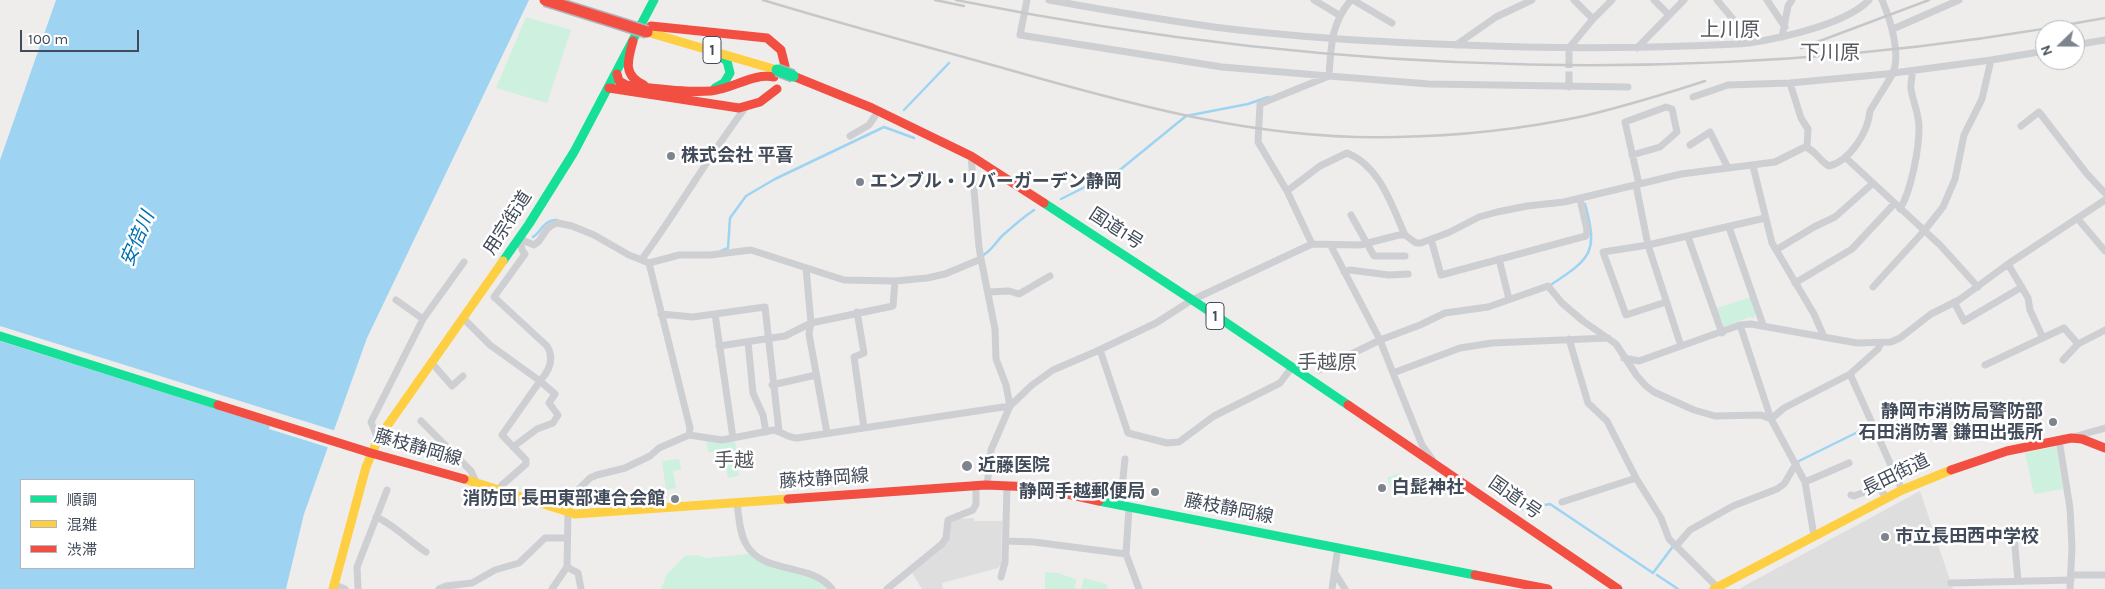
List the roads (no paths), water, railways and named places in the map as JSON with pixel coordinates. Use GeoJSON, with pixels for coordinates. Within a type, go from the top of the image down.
{"type":"FeatureCollection","features":[{"type":"Feature","properties":{"kind":"main road","name":"国道1号"},"geometry":{"type":"LineString","coordinates":[[545,0],[615,22],[649,29],[713,50],[778,76],[848,98],[972,156],[1292,367],[1618,589]]}},
{"type":"Feature","properties":{"kind":"main road","name":"用宗街道"},"geometry":{"type":"LineString","coordinates":[[338,588],[371,453],[378,439],[520,239],[574,152],[617,74],[654,0]]}},
{"type":"Feature","properties":{"kind":"main road"},"geometry":{"type":"LineString","coordinates":[[609,88],[725,107],[745,108],[764,100],[778,76],[781,50],[767,38],[649,29]]}},
{"type":"Feature","properties":{"kind":"main road"},"geometry":{"type":"LineString","coordinates":[[633,41],[627,63],[630,75],[636,82],[653,87]]}},
{"type":"Feature","properties":{"kind":"main road"},"geometry":{"type":"LineString","coordinates":[[692,90],[713,89],[724,83],[728,78],[730,67],[727,61],[713,50]]}},
{"type":"Feature","properties":{"kind":"main road"},"geometry":{"type":"LineString","coordinates":[[617,74],[619,81],[626,85],[716,91],[760,76],[778,76]]}},
{"type":"Feature","properties":{"kind":"main road"},"geometry":{"type":"LineString","coordinates":[[791,79],[875,116],[918,130]]}},
{"type":"Feature","properties":{"kind":"main road","name":"藤枝静岡線"},"geometry":{"type":"LineString","coordinates":[[0,336],[371,453],[568,512],[583,514],[981,486],[1034,487],[1124,507],[1548,589]]}},
{"type":"Feature","properties":{"kind":"main road","name":"長田街道"},"geometry":{"type":"LineString","coordinates":[[1716,588],[1902,490],[1938,474],[2007,451],[2071,438],[2082,439],[2105,448]]}},
{"type":"Feature","properties":{"kind":"main road"},"geometry":{"type":"LineString","coordinates":[[1589,570],[1596,580],[1596,589]]}},
{"type":"Feature","properties":{"kind":"street"},"geometry":{"type":"LineString","coordinates":[[1027,0],[1020,35],[1222,67],[1429,84],[1628,87]]}},
{"type":"Feature","properties":{"kind":"street"},"geometry":{"type":"LineString","coordinates":[[1049,0],[1125,14],[1216,27],[1455,45],[1569,48],[1637,48],[1752,42],[1782,37],[1852,14],[1869,0]]}},
{"type":"Feature","properties":{"kind":"street"},"geometry":{"type":"LineString","coordinates":[[1314,0],[1339,15]]}},
{"type":"Feature","properties":{"kind":"street"},"geometry":{"type":"LineString","coordinates":[[1329,76],[1332,37],[1339,15],[1352,0],[1392,23]]}},
{"type":"Feature","properties":{"kind":"street"},"geometry":{"type":"LineString","coordinates":[[1455,45],[1496,17],[1532,0]]}},
{"type":"Feature","properties":{"kind":"street"},"geometry":{"type":"LineString","coordinates":[[1574,0],[1593,19]]}},
{"type":"Feature","properties":{"kind":"street"},"geometry":{"type":"LineString","coordinates":[[1569,61],[1569,48],[1612,0]]}},
{"type":"Feature","properties":{"kind":"street"},"geometry":{"type":"LineString","coordinates":[[1654,0],[1669,15]]}},
{"type":"Feature","properties":{"kind":"street"},"geometry":{"type":"LineString","coordinates":[[1637,48],[1684,0]]}},
{"type":"Feature","properties":{"kind":"street"},"geometry":{"type":"LineString","coordinates":[[1717,0],[1752,42]]}},
{"type":"Feature","properties":{"kind":"street"},"geometry":{"type":"LineString","coordinates":[[1767,0],[1784,27]]}},
{"type":"Feature","properties":{"kind":"street"},"geometry":{"type":"LineString","coordinates":[[1782,37],[1788,6],[1792,0]]}},
{"type":"Feature","properties":{"kind":"street"},"geometry":{"type":"LineString","coordinates":[[1287,191],[1320,166],[1347,152],[1372,172],[1384,187],[1405,235],[1416,243],[1431,240],[1479,217],[1497,212],[1580,198],[1680,174],[1775,162],[1790,156],[1798,149],[1807,147],[1829,166],[1846,158],[1862,134],[1870,111],[1893,73],[1895,61],[1893,29],[1882,0]]}},
{"type":"Feature","properties":{"kind":"street"},"geometry":{"type":"LineString","coordinates":[[1893,29],[1959,0]]}},
{"type":"Feature","properties":{"kind":"street"},"geometry":{"type":"LineString","coordinates":[[2085,43],[2105,40]]}},
{"type":"Feature","properties":{"kind":"street"},"geometry":{"type":"LineString","coordinates":[[1693,97],[1728,85],[1790,83],[1912,71],[2035,53]]}},
{"type":"Feature","properties":{"kind":"street"},"geometry":{"type":"LineString","coordinates":[[1873,288],[1943,207],[1959,160],[1964,134],[1982,99],[1991,60]]}},
{"type":"Feature","properties":{"kind":"street"},"geometry":{"type":"LineString","coordinates":[[1900,209],[1908,192],[1919,128],[1910,87],[1913,78],[1912,71]]}},
{"type":"Feature","properties":{"kind":"street"},"geometry":{"type":"LineString","coordinates":[[1312,244],[1287,191],[1258,142],[1260,104],[1329,76]]}},
{"type":"Feature","properties":{"kind":"street"},"geometry":{"type":"LineString","coordinates":[[1569,76],[1569,87]]}},
{"type":"Feature","properties":{"kind":"street"},"geometry":{"type":"LineString","coordinates":[[1790,83],[1801,118],[1808,129],[1807,147]]}},
{"type":"Feature","properties":{"kind":"street"},"geometry":{"type":"LineString","coordinates":[[1632,155],[1660,147],[1677,132],[1672,109],[1666,107],[1625,122],[1648,245],[1681,346]]}},
{"type":"Feature","properties":{"kind":"street"},"geometry":{"type":"LineString","coordinates":[[689,435],[690,428],[661,314],[645,261],[675,214],[685,193],[745,108]]}},
{"type":"Feature","properties":{"kind":"street"},"geometry":{"type":"LineString","coordinates":[[2021,126],[2039,112],[2087,174],[2105,193]]}},
{"type":"Feature","properties":{"kind":"street"},"geometry":{"type":"LineString","coordinates":[[850,136],[869,125],[875,116]]}},
{"type":"Feature","properties":{"kind":"street"},"geometry":{"type":"LineString","coordinates":[[1690,146],[1710,132],[1728,168]]}},
{"type":"Feature","properties":{"kind":"street"},"geometry":{"type":"LineString","coordinates":[[972,156],[979,246],[995,329],[996,359],[1006,385],[1010,406]]}},
{"type":"Feature","properties":{"kind":"street"},"geometry":{"type":"LineString","coordinates":[[1846,158],[1940,245],[1978,287]]}},
{"type":"Feature","properties":{"kind":"street"},"geometry":{"type":"LineString","coordinates":[[1753,166],[1765,218],[1776,250],[1814,314],[1824,337]]}},
{"type":"Feature","properties":{"kind":"street"},"geometry":{"type":"LineString","coordinates":[[1776,250],[1813,224],[1835,217],[1872,184]]}},
{"type":"Feature","properties":{"kind":"street"},"geometry":{"type":"LineString","coordinates":[[1431,240],[1441,275],[1586,236],[1587,230],[1580,198]]}},
{"type":"Feature","properties":{"kind":"street"},"geometry":{"type":"LineString","coordinates":[[1624,358],[1639,361],[1740,325],[1764,325],[1857,343],[1891,342],[1900,338],[1923,319],[1978,287],[2008,264],[2105,200]]}},
{"type":"Feature","properties":{"kind":"street"},"geometry":{"type":"LineString","coordinates":[[1795,283],[1852,249],[1894,204]]}},
{"type":"Feature","properties":{"kind":"street"},"geometry":{"type":"LineString","coordinates":[[1351,215],[1369,244],[1374,256],[1405,256]]}},
{"type":"Feature","properties":{"kind":"street"},"geometry":{"type":"LineString","coordinates":[[1666,302],[1626,315],[1602,252],[1688,237],[1765,218]]}},
{"type":"Feature","properties":{"kind":"street"},"geometry":{"type":"LineString","coordinates":[[2078,219],[2105,250]]}},
{"type":"Feature","properties":{"kind":"street"},"geometry":{"type":"LineString","coordinates":[[520,239],[534,245],[552,224],[558,223],[572,226],[594,235],[629,256],[645,261],[679,255],[710,255],[751,250],[844,280],[895,281],[936,277],[981,258]]}},
{"type":"Feature","properties":{"kind":"street"},"geometry":{"type":"LineString","coordinates":[[1730,227],[1764,325]]}},
{"type":"Feature","properties":{"kind":"street"},"geometry":{"type":"LineString","coordinates":[[887,589],[942,544],[946,538],[948,520],[974,510],[991,450],[1010,406],[1032,385],[1053,370],[1156,323],[1192,300],[1312,244],[1331,246],[1369,244],[1405,235]]}},
{"type":"Feature","properties":{"kind":"street"},"geometry":{"type":"LineString","coordinates":[[1688,237],[1722,333]]}},
{"type":"Feature","properties":{"kind":"street"},"geometry":{"type":"LineString","coordinates":[[499,491],[502,485],[526,464],[526,460],[502,436],[550,368],[551,352],[541,339],[494,297],[525,254],[520,239]]}},
{"type":"Feature","properties":{"kind":"street"},"geometry":{"type":"LineString","coordinates":[[1331,246],[1380,340],[1422,444],[1436,466]]}},
{"type":"Feature","properties":{"kind":"street"},"geometry":{"type":"LineString","coordinates":[[1499,260],[1509,300]]}},
{"type":"Feature","properties":{"kind":"street"},"geometry":{"type":"LineString","coordinates":[[378,439],[371,422],[423,319],[464,262]]}},
{"type":"Feature","properties":{"kind":"street"},"geometry":{"type":"LineString","coordinates":[[2008,264],[2028,298],[2030,310],[2043,338]]}},
{"type":"Feature","properties":{"kind":"street"},"geometry":{"type":"LineString","coordinates":[[806,268],[811,323],[809,334],[827,433]]}},
{"type":"Feature","properties":{"kind":"street"},"geometry":{"type":"LineString","coordinates":[[1344,272],[1350,270],[1390,275],[1408,274]]}},
{"type":"Feature","properties":{"kind":"street"},"geometry":{"type":"LineString","coordinates":[[989,292],[1009,291],[1018,294],[1050,276]]}},
{"type":"Feature","properties":{"kind":"street"},"geometry":{"type":"LineString","coordinates":[[719,346],[785,336],[811,323],[893,306],[895,281]]}},
{"type":"Feature","properties":{"kind":"street"},"geometry":{"type":"LineString","coordinates":[[1319,370],[1380,340],[1420,325],[1444,313],[1482,308],[1548,286],[1567,308],[1616,344],[1624,358],[1646,386],[1670,400],[1715,416],[1761,415],[1771,419]]}},
{"type":"Feature","properties":{"kind":"street"},"geometry":{"type":"LineString","coordinates":[[1954,302],[1964,321],[2022,287]]}},
{"type":"Feature","properties":{"kind":"street"},"geometry":{"type":"LineString","coordinates":[[396,300],[423,319]]}},
{"type":"Feature","properties":{"kind":"street"},"geometry":{"type":"LineString","coordinates":[[661,314],[693,317],[765,307],[772,385],[779,431]]}},
{"type":"Feature","properties":{"kind":"street"},"geometry":{"type":"LineString","coordinates":[[857,312],[864,353],[854,357],[864,428]]}},
{"type":"Feature","properties":{"kind":"street"},"geometry":{"type":"LineString","coordinates":[[715,314],[733,438]]}},
{"type":"Feature","properties":{"kind":"street"},"geometry":{"type":"LineString","coordinates":[[463,318],[490,345],[555,394],[549,403],[558,415],[553,423],[537,429],[513,447]]}},
{"type":"Feature","properties":{"kind":"street"},"geometry":{"type":"LineString","coordinates":[[1740,325],[1771,419],[1805,482],[1814,536]]}},
{"type":"Feature","properties":{"kind":"street"},"geometry":{"type":"LineString","coordinates":[[1985,365],[2064,328],[2078,344]]}},
{"type":"Feature","properties":{"kind":"street"},"geometry":{"type":"LineString","coordinates":[[2063,360],[2078,344],[2105,330]]}},
{"type":"Feature","properties":{"kind":"street"},"geometry":{"type":"LineString","coordinates":[[1393,373],[1460,348],[1492,343],[1608,338]]}},
{"type":"Feature","properties":{"kind":"street"},"geometry":{"type":"LineString","coordinates":[[1569,339],[1588,403],[1607,422],[1636,478],[1661,518],[1669,539],[1678,546],[1716,588]]}},
{"type":"Feature","properties":{"kind":"street"},"geometry":{"type":"LineString","coordinates":[[748,342],[753,393],[763,415],[766,432]]}},
{"type":"Feature","properties":{"kind":"street"},"geometry":{"type":"LineString","coordinates":[[1771,419],[1784,408],[1850,374],[1878,349],[1881,343]]}},
{"type":"Feature","properties":{"kind":"street"},"geometry":{"type":"LineString","coordinates":[[1100,350],[1128,433],[1167,443],[1180,442],[1214,416],[1280,383],[1292,367]]}},
{"type":"Feature","properties":{"kind":"street"},"geometry":{"type":"LineString","coordinates":[[431,362],[452,386],[463,376]]}},
{"type":"Feature","properties":{"kind":"street"},"geometry":{"type":"LineString","coordinates":[[1850,374],[1902,490]]}},
{"type":"Feature","properties":{"kind":"street"},"geometry":{"type":"LineString","coordinates":[[772,385],[816,376]]}},
{"type":"Feature","properties":{"kind":"street"},"geometry":{"type":"LineString","coordinates":[[576,492],[597,475],[625,468],[650,456],[659,448],[689,435],[722,440],[779,431],[792,438],[1010,406]]}},
{"type":"Feature","properties":{"kind":"street"},"geometry":{"type":"LineString","coordinates":[[421,421],[471,471],[477,484]]}},
{"type":"Feature","properties":{"kind":"street"},"geometry":{"type":"LineString","coordinates":[[2071,438],[2105,428]]}},
{"type":"Feature","properties":{"kind":"street"},"geometry":{"type":"LineString","coordinates":[[2059,440],[2070,508],[2070,589]]}},
{"type":"Feature","properties":{"kind":"street"},"geometry":{"type":"LineString","coordinates":[[1125,460],[1126,554],[1139,589]]}},
{"type":"Feature","properties":{"kind":"street"},"geometry":{"type":"LineString","coordinates":[[1805,482],[1849,463]]}},
{"type":"Feature","properties":{"kind":"street"},"geometry":{"type":"LineString","coordinates":[[1678,546],[1690,530],[1733,506],[1777,489],[1784,484],[1796,464]]}},
{"type":"Feature","properties":{"kind":"street"},"geometry":{"type":"LineString","coordinates":[[1562,502],[1636,478]]}},
{"type":"Feature","properties":{"kind":"street"},"geometry":{"type":"LineString","coordinates":[[1000,577],[1005,562],[1007,486]]}},
{"type":"Feature","properties":{"kind":"street"},"geometry":{"type":"LineString","coordinates":[[1851,495],[1854,496],[1878,487],[1887,498]]}},
{"type":"Feature","properties":{"kind":"street"},"geometry":{"type":"LineString","coordinates":[[358,589],[357,567],[387,490]]}},
{"type":"Feature","properties":{"kind":"street"},"geometry":{"type":"LineString","coordinates":[[737,503],[741,533],[746,546],[755,556],[770,563],[818,577],[828,583],[832,589]]}},
{"type":"Feature","properties":{"kind":"street"},"geometry":{"type":"LineString","coordinates":[[552,589],[567,567],[568,512]]}},
{"type":"Feature","properties":{"kind":"street"},"geometry":{"type":"LineString","coordinates":[[376,517],[386,521],[404,538],[426,552]]}},
{"type":"Feature","properties":{"kind":"street"},"geometry":{"type":"LineString","coordinates":[[2014,536],[2018,581]]}},
{"type":"Feature","properties":{"kind":"street"},"geometry":{"type":"LineString","coordinates":[[439,589],[446,586],[461,587],[495,570],[519,563],[545,538],[567,538]]}},
{"type":"Feature","properties":{"kind":"street"},"geometry":{"type":"LineString","coordinates":[[1006,541],[1034,542],[1073,549],[1126,554]]}},
{"type":"Feature","properties":{"kind":"street"},"geometry":{"type":"LineString","coordinates":[[1332,589],[1338,547]]}},
{"type":"Feature","properties":{"kind":"street"},"geometry":{"type":"LineString","coordinates":[[567,567],[578,573],[581,589]]}},
{"type":"Feature","properties":{"kind":"street"},"geometry":{"type":"LineString","coordinates":[[1335,573],[1345,589]]}},
{"type":"Feature","properties":{"kind":"street"},"geometry":{"type":"LineString","coordinates":[[1951,583],[2105,575]]}},
{"type":"Feature","properties":{"kind":"water","name":"安倍川"},"geometry":{"type":"Polygon","coordinates":[[[56,0],[529,0],[367,338],[304,514],[286,589],[0,589],[0,160],[56,0]]]}},
{"type":"Feature","properties":{"kind":"waterway"},"geometry":{"type":"LineString","coordinates":[[904,110],[949,63]]}},
{"type":"Feature","properties":{"kind":"waterway"},"geometry":{"type":"LineString","coordinates":[[1061,199],[1121,169],[1186,116],[1248,104],[1268,97]]}},
{"type":"Feature","properties":{"kind":"waterway"},"geometry":{"type":"LineString","coordinates":[[721,251],[728,248],[730,218],[746,196],[775,179],[884,127],[914,138]]}},
{"type":"Feature","properties":{"kind":"waterway"},"geometry":{"type":"LineString","coordinates":[[1552,284],[1576,267],[1588,252],[1591,243],[1591,233],[1585,204]]}},
{"type":"Feature","properties":{"kind":"waterway"},"geometry":{"type":"LineString","coordinates":[[981,256],[990,250],[1013,226],[1034,210]]}},
{"type":"Feature","properties":{"kind":"waterway"},"geometry":{"type":"LineString","coordinates":[[533,237],[546,223],[557,220]]}},
{"type":"Feature","properties":{"kind":"waterway"},"geometry":{"type":"LineString","coordinates":[[1797,462],[1870,426]]}},
{"type":"Feature","properties":{"kind":"waterway"},"geometry":{"type":"LineString","coordinates":[[1523,509],[1550,504],[1653,573],[1674,545]]}},
{"type":"Feature","properties":{"kind":"waterway"},"geometry":{"type":"LineString","coordinates":[[1657,575],[1678,589]]}},
{"type":"Feature","properties":{"kind":"tunnel"},"geometry":{"type":"LineString","coordinates":[[1569,61],[1569,76]]}},
{"type":"Feature","properties":{"kind":"railway"},"geometry":{"type":"LineString","coordinates":[[763,0],[1153,108],[1249,127],[1298,133],[1347,137],[1396,137],[1443,135],[1514,128],[1584,116],[1645,100],[1705,81]]}},
{"type":"Feature","properties":{"kind":"railway"},"geometry":{"type":"LineString","coordinates":[[935,0],[964,6]]}},
{"type":"Feature","properties":{"kind":"railway"},"geometry":{"type":"LineString","coordinates":[[956,0],[1098,26],[1241,45],[1385,58],[1530,64],[1674,64],[1819,56],[1962,41],[2105,18]]}},
{"type":"Feature","properties":{"kind":"railway"},"geometry":{"type":"LineString","coordinates":[[1801,48],[1929,0]]}},
{"type":"Feature","properties":{"kind":"place","name":"株式会社 平喜"},"geometry":{"type":"Point","coordinates":[671,156]}},
{"type":"Feature","properties":{"kind":"place","name":"エンブル・リバーガーデン静岡"},"geometry":{"type":"Point","coordinates":[860,182]}},
{"type":"Feature","properties":{"kind":"place","name":"静岡市消防局警防部 石田消防署 鎌田出張所"},"geometry":{"type":"Point","coordinates":[2053,422]}},
{"type":"Feature","properties":{"kind":"place","name":"近藤医院"},"geometry":{"type":"Point","coordinates":[967,466]}},
{"type":"Feature","properties":{"kind":"place","name":"白髭神社"},"geometry":{"type":"Point","coordinates":[1382,488]}},
{"type":"Feature","properties":{"kind":"place","name":"静岡手越郵便局"},"geometry":{"type":"Point","coordinates":[1155,492]}},
{"type":"Feature","properties":{"kind":"place","name":"消防団 長田東部連合会館"},"geometry":{"type":"Point","coordinates":[675,499]}},
{"type":"Feature","properties":{"kind":"place","name":"市立長田西中学校"},"geometry":{"type":"Point","coordinates":[1885,537]}},
{"type":"Feature","properties":{"kind":"district","name":"上川原"},"geometry":{"type":"Point","coordinates":[1730,30]}},
{"type":"Feature","properties":{"kind":"district","name":"下川原"},"geometry":{"type":"Point","coordinates":[1830,53]}},
{"type":"Feature","properties":{"kind":"district","name":"手越原"},"geometry":{"type":"Point","coordinates":[1327,363]}},
{"type":"Feature","properties":{"kind":"district","name":"手越"},"geometry":{"type":"Point","coordinates":[734,461]}}]}
